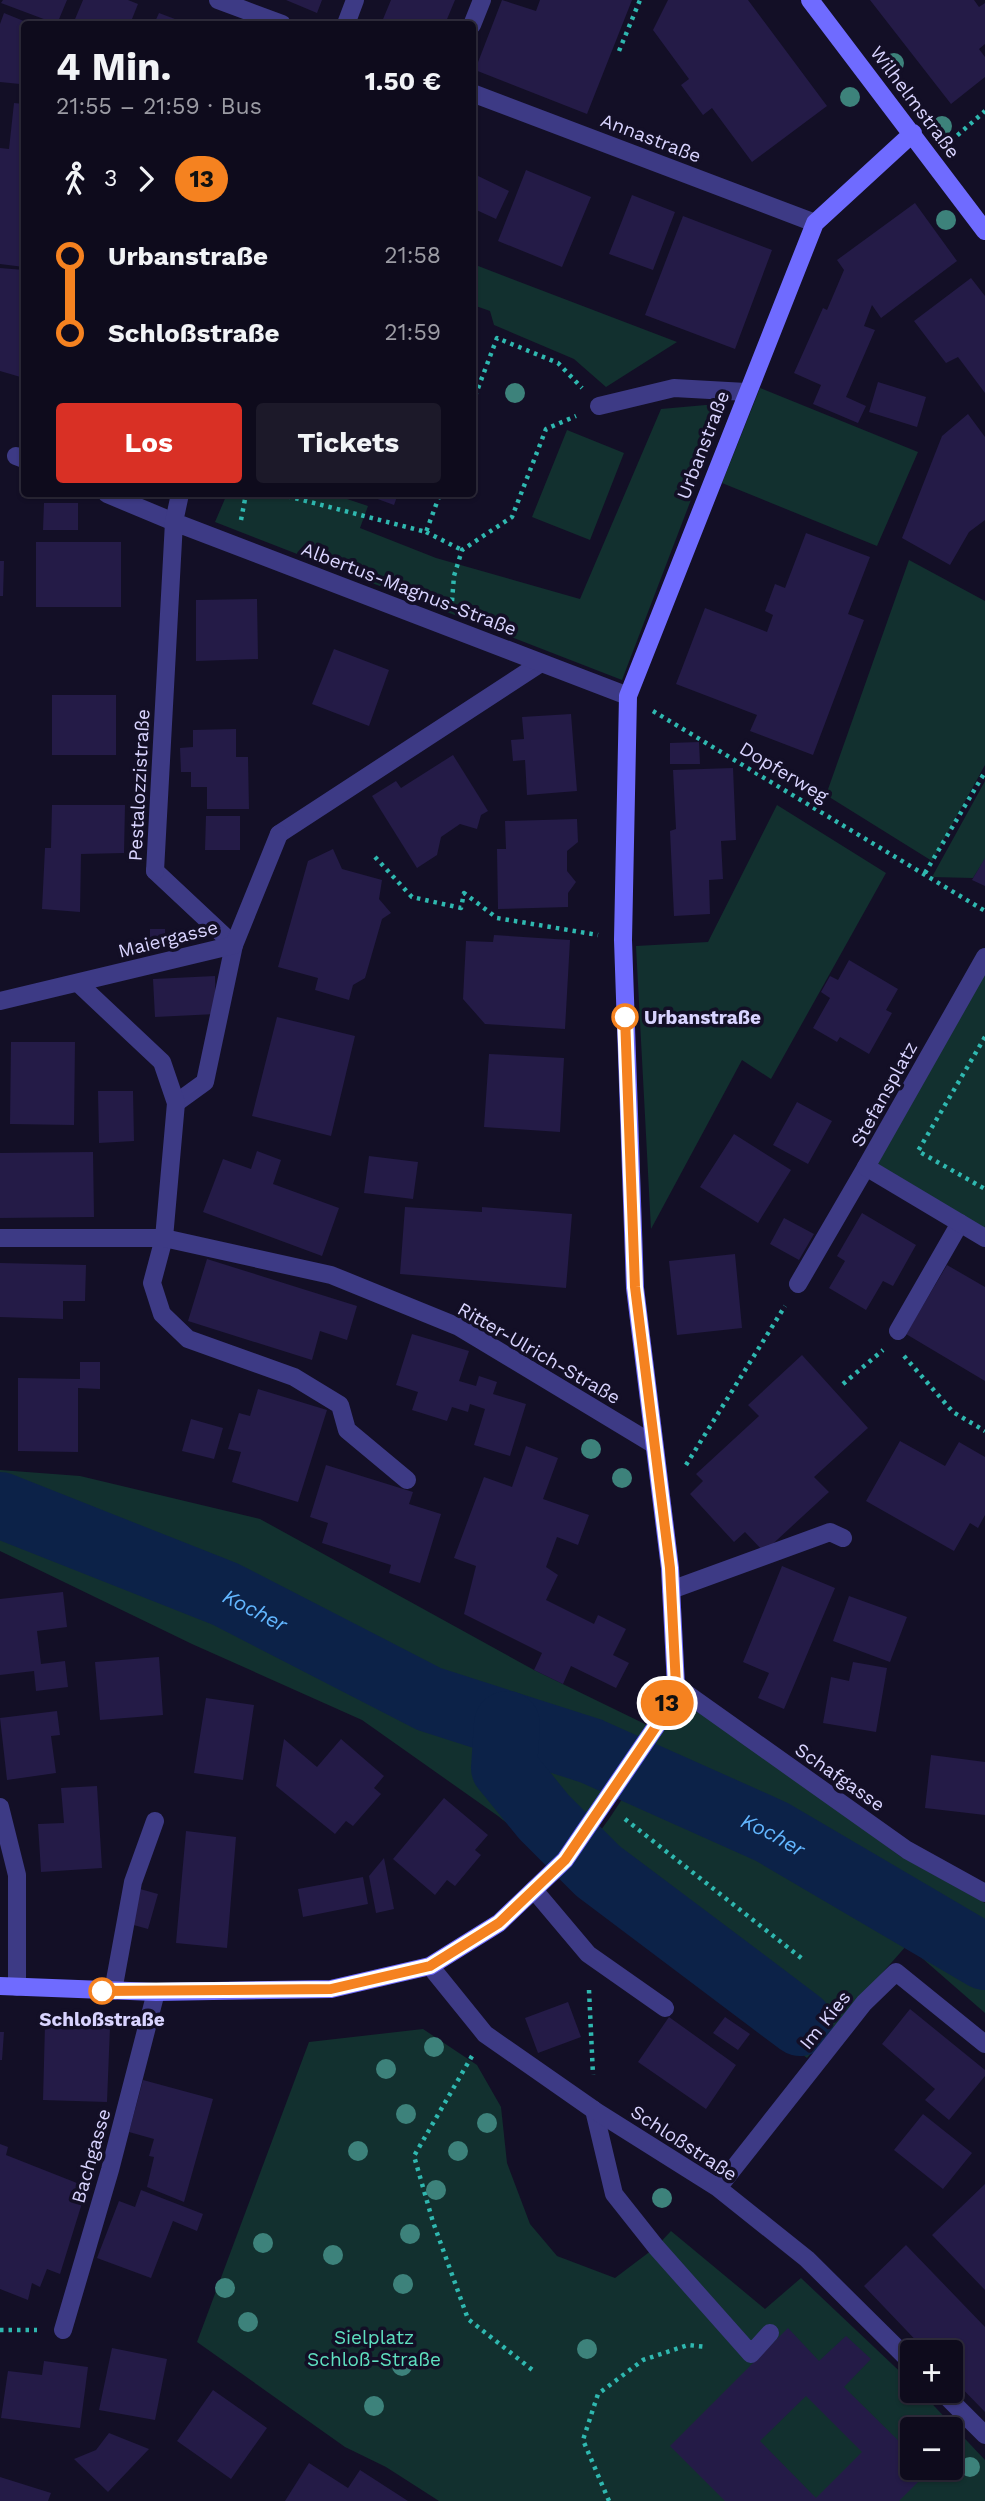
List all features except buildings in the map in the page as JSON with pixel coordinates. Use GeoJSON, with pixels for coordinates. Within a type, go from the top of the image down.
{"type":"FeatureCollection","features":[{"type":"Feature","properties":{"kind":"street"},"geometry":{"type":"LineString","coordinates":[[218,0],[274,21]]}},
{"type":"Feature","properties":{"kind":"street"},"geometry":{"type":"LineString","coordinates":[[347,21],[355,0]]}},
{"type":"Feature","properties":{"kind":"street"},"geometry":{"type":"LineString","coordinates":[[474,21],[482,0]]}},
{"type":"Feature","properties":{"kind":"street","name":"Wilhelmstraße"},"geometry":{"type":"LineString","coordinates":[[810,0],[985,231]]}},
{"type":"Feature","properties":{"kind":"street","name":"Annastraße"},"geometry":{"type":"LineString","coordinates":[[476,95],[815,223]]}},
{"type":"Feature","properties":{"kind":"street","name":"Urbanstraße"},"geometry":{"type":"LineString","coordinates":[[653,1444],[635,1287],[623,940],[628,696],[815,223],[913,133]]}},
{"type":"Feature","properties":{"kind":"street"},"geometry":{"type":"LineString","coordinates":[[599,406],[674,388],[746,393]]}},
{"type":"Feature","properties":{"kind":"street","name":"Albertus-Magnus-Straße"},"geometry":{"type":"LineString","coordinates":[[114,497],[628,696]]}},
{"type":"Feature","properties":{"kind":"street","name":"Pestalozzistraße"},"geometry":{"type":"LineString","coordinates":[[179,497],[174,522],[155,871],[234,945]]}},
{"type":"Feature","properties":{"kind":"street","name":"Maiergasse"},"geometry":{"type":"LineString","coordinates":[[0,1001],[234,945],[279,834],[541,663]]}},
{"type":"Feature","properties":{"kind":"street"},"geometry":{"type":"LineString","coordinates":[[176,1103],[205,1082],[234,945]]}},
{"type":"Feature","properties":{"kind":"street","name":"Stefansplatz"},"geometry":{"type":"LineString","coordinates":[[985,957],[866,1167],[985,1238]]}},
{"type":"Feature","properties":{"kind":"street"},"geometry":{"type":"LineString","coordinates":[[78,983],[162,1062],[176,1103],[164,1238],[152,1283],[162,1314],[188,1339],[293,1377],[340,1405],[347,1430],[407,1480]]}},
{"type":"Feature","properties":{"kind":"street"},"geometry":{"type":"LineString","coordinates":[[798,1284],[866,1167]]}},
{"type":"Feature","properties":{"kind":"street"},"geometry":{"type":"LineString","coordinates":[[895,1337],[960,1223]]}},
{"type":"Feature","properties":{"kind":"street","name":"Ritter-Ulrich-Straße"},"geometry":{"type":"LineString","coordinates":[[0,1238],[164,1238],[331,1275],[459,1327],[653,1444]]}},
{"type":"Feature","properties":{"kind":"street"},"geometry":{"type":"LineString","coordinates":[[0,1807],[17,1875],[9,1987],[156,1992],[331,1989],[430,1966],[499,1923],[565,1860],[601,1811],[657,1725],[676,1686],[671,1590],[653,1444]]}},
{"type":"Feature","properties":{"kind":"street"},"geometry":{"type":"LineString","coordinates":[[671,1590],[766,1558],[830,1532],[843,1538]]}},
{"type":"Feature","properties":{"kind":"street","name":"Schafgasse"},"geometry":{"type":"LineString","coordinates":[[676,1686],[907,1850],[985,1894]]}},
{"type":"Feature","properties":{"kind":"street"},"geometry":{"type":"LineString","coordinates":[[113,1991],[133,1882],[155,1821]]}},
{"type":"Feature","properties":{"kind":"street"},"geometry":{"type":"LineString","coordinates":[[534,1890],[588,1954],[665,2008]]}},
{"type":"Feature","properties":{"kind":"street","name":"Schloßstraße"},"geometry":{"type":"LineString","coordinates":[[430,1966],[485,2034],[594,2110],[718,2188],[807,2259],[900,2351]]}},
{"type":"Feature","properties":{"kind":"street","name":"Im Kies"},"geometry":{"type":"LineString","coordinates":[[718,2188],[864,2003],[896,1972],[985,2044]]}},
{"type":"Feature","properties":{"kind":"street","name":"Bachgasse"},"geometry":{"type":"LineString","coordinates":[[63,2330],[110,2170],[156,1992]]}},
{"type":"Feature","properties":{"kind":"street"},"geometry":{"type":"LineString","coordinates":[[594,2110],[614,2194],[656,2247],[751,2354],[770,2333]]}},
{"type":"Feature","properties":{"kind":"street"},"geometry":{"type":"LineString","coordinates":[[953,2403],[985,2435]]}},
{"type":"Feature","properties":{"kind":"path"},"geometry":{"type":"LineString","coordinates":[[619,51],[640,0]]}},
{"type":"Feature","properties":{"kind":"path"},"geometry":{"type":"LineString","coordinates":[[931,157],[985,111]]}},
{"type":"Feature","properties":{"kind":"path"},"geometry":{"type":"LineString","coordinates":[[454,576],[462,550],[512,517],[546,429],[599,406],[558,363],[497,338],[476,393]]}},
{"type":"Feature","properties":{"kind":"path"},"geometry":{"type":"LineString","coordinates":[[291,497],[426,532],[462,550]]}},
{"type":"Feature","properties":{"kind":"path"},"geometry":{"type":"LineString","coordinates":[[426,532],[439,497]]}},
{"type":"Feature","properties":{"kind":"path","name":"Dopferweg"},"geometry":{"type":"LineString","coordinates":[[628,696],[985,911]]}},
{"type":"Feature","properties":{"kind":"path"},"geometry":{"type":"LineString","coordinates":[[925,873],[985,772]]}},
{"type":"Feature","properties":{"kind":"path"},"geometry":{"type":"LineString","coordinates":[[375,857],[412,897],[461,908],[464,893],[497,918],[623,940]]}},
{"type":"Feature","properties":{"kind":"path"},"geometry":{"type":"LineString","coordinates":[[985,1037],[918,1151],[985,1189]]}},
{"type":"Feature","properties":{"kind":"path"},"geometry":{"type":"LineString","coordinates":[[709,1430],[798,1284]]}},
{"type":"Feature","properties":{"kind":"path"},"geometry":{"type":"LineString","coordinates":[[843,1384],[895,1337],[953,1412],[985,1431]]}},
{"type":"Feature","properties":{"kind":"path"},"geometry":{"type":"LineString","coordinates":[[601,1811],[805,1961]]}},
{"type":"Feature","properties":{"kind":"path"},"geometry":{"type":"LineString","coordinates":[[588,1954],[594,2110]]}},
{"type":"Feature","properties":{"kind":"path"},"geometry":{"type":"LineString","coordinates":[[485,2034],[414,2155],[433,2222],[468,2319],[535,2372]]}},
{"type":"Feature","properties":{"kind":"path"},"geometry":{"type":"LineString","coordinates":[[0,2329],[63,2330]]}},
{"type":"Feature","properties":{"kind":"path"},"geometry":{"type":"LineString","coordinates":[[609,2501],[583,2440],[598,2394],[643,2360],[688,2345],[718,2349],[740,2366],[751,2354]]}},
{"type":"Feature","properties":{"kind":"green space"},"geometry":{"type":"Polygon","coordinates":[[[476,265],[677,342],[606,387],[574,359],[494,325],[490,311],[476,306],[476,265]]]}},
{"type":"Feature","properties":{"kind":"green space"},"geometry":{"type":"Polygon","coordinates":[[[760,388],[918,452],[877,546],[722,483],[760,388]]]}},
{"type":"Feature","properties":{"kind":"green space"},"geometry":{"type":"Polygon","coordinates":[[[728,403],[622,680],[215,522],[226,497],[341,497],[368,506],[360,528],[436,558],[580,599],[661,409],[728,403]]]}},
{"type":"Feature","properties":{"kind":"green space"},"geometry":{"type":"Polygon","coordinates":[[[567,430],[624,453],[590,540],[532,517],[567,430]]]}},
{"type":"Feature","properties":{"kind":"green space"},"geometry":{"type":"Polygon","coordinates":[[[909,560],[985,601],[985,765],[932,861],[826,795],[909,560]]]}},
{"type":"Feature","properties":{"kind":"green space"},"geometry":{"type":"Polygon","coordinates":[[[985,781],[985,859],[973,878],[932,877],[985,781]]]}},
{"type":"Feature","properties":{"kind":"green space"},"geometry":{"type":"Polygon","coordinates":[[[777,805],[886,873],[771,1079],[742,1060],[651,1229],[636,946],[708,942],[777,805]]]}},
{"type":"Feature","properties":{"kind":"green space"},"geometry":{"type":"Polygon","coordinates":[[[985,968],[985,1231],[874,1165],[985,968]]]}},
{"type":"Feature","properties":{"kind":"green space"},"geometry":{"type":"Polygon","coordinates":[[[0,1470],[80,1476],[260,1519],[534,1670],[649,1726],[555,1862],[498,1816],[362,1720],[192,1644],[0,1551],[0,1470]]]}},
{"type":"Feature","properties":{"kind":"green space"},"geometry":{"type":"Polygon","coordinates":[[[678,1694],[900,1856],[985,1903],[985,2013],[907,1945],[807,2058],[564,1873],[598,1835],[628,1789],[678,1694]]]}},
{"type":"Feature","properties":{"kind":"green space","name":"Sielplatz Schloß-Straße"},"geometry":{"type":"Polygon","coordinates":[[[423,2029],[477,2065],[501,2107],[507,2163],[530,2224],[557,2256],[615,2278],[656,2247],[671,2231],[765,2309],[801,2278],[900,2372],[900,2403],[931,2403],[944,2417],[900,2417],[900,2480],[963,2480],[963,2437],[985,2460],[985,2501],[439,2501],[386,2467],[345,2447],[197,2342],[309,2042],[423,2029]]]}},
{"type":"Feature","properties":{"kind":"waterway","name":"Kocher"},"geometry":{"type":"LineString","coordinates":[[0,1505],[225,1594],[429,1699],[591,1751],[772,1832],[985,1957]]}},
{"type":"Feature","properties":{"kind":"waterway","name":"Kocher"},"geometry":{"type":"LineString","coordinates":[[507,1724],[504,1768],[544,1817],[598,1871],[800,2023]]}},
{"type":"Feature","properties":{"kind":"bus line","name":"13"},"geometry":{"type":"LineString","coordinates":[[102,1991],[331,1989],[430,1966],[499,1923],[565,1860],[606,1804],[657,1725],[676,1686],[670,1568],[635,1287],[625,1017]]}},
{"type":"Feature","properties":{"kind":"place","name":"Urbanstraße"},"geometry":{"type":"Point","coordinates":[625,1017]}},
{"type":"Feature","properties":{"kind":"place","name":"Schloßstraße"},"geometry":{"type":"Point","coordinates":[102,1991]}}]}
